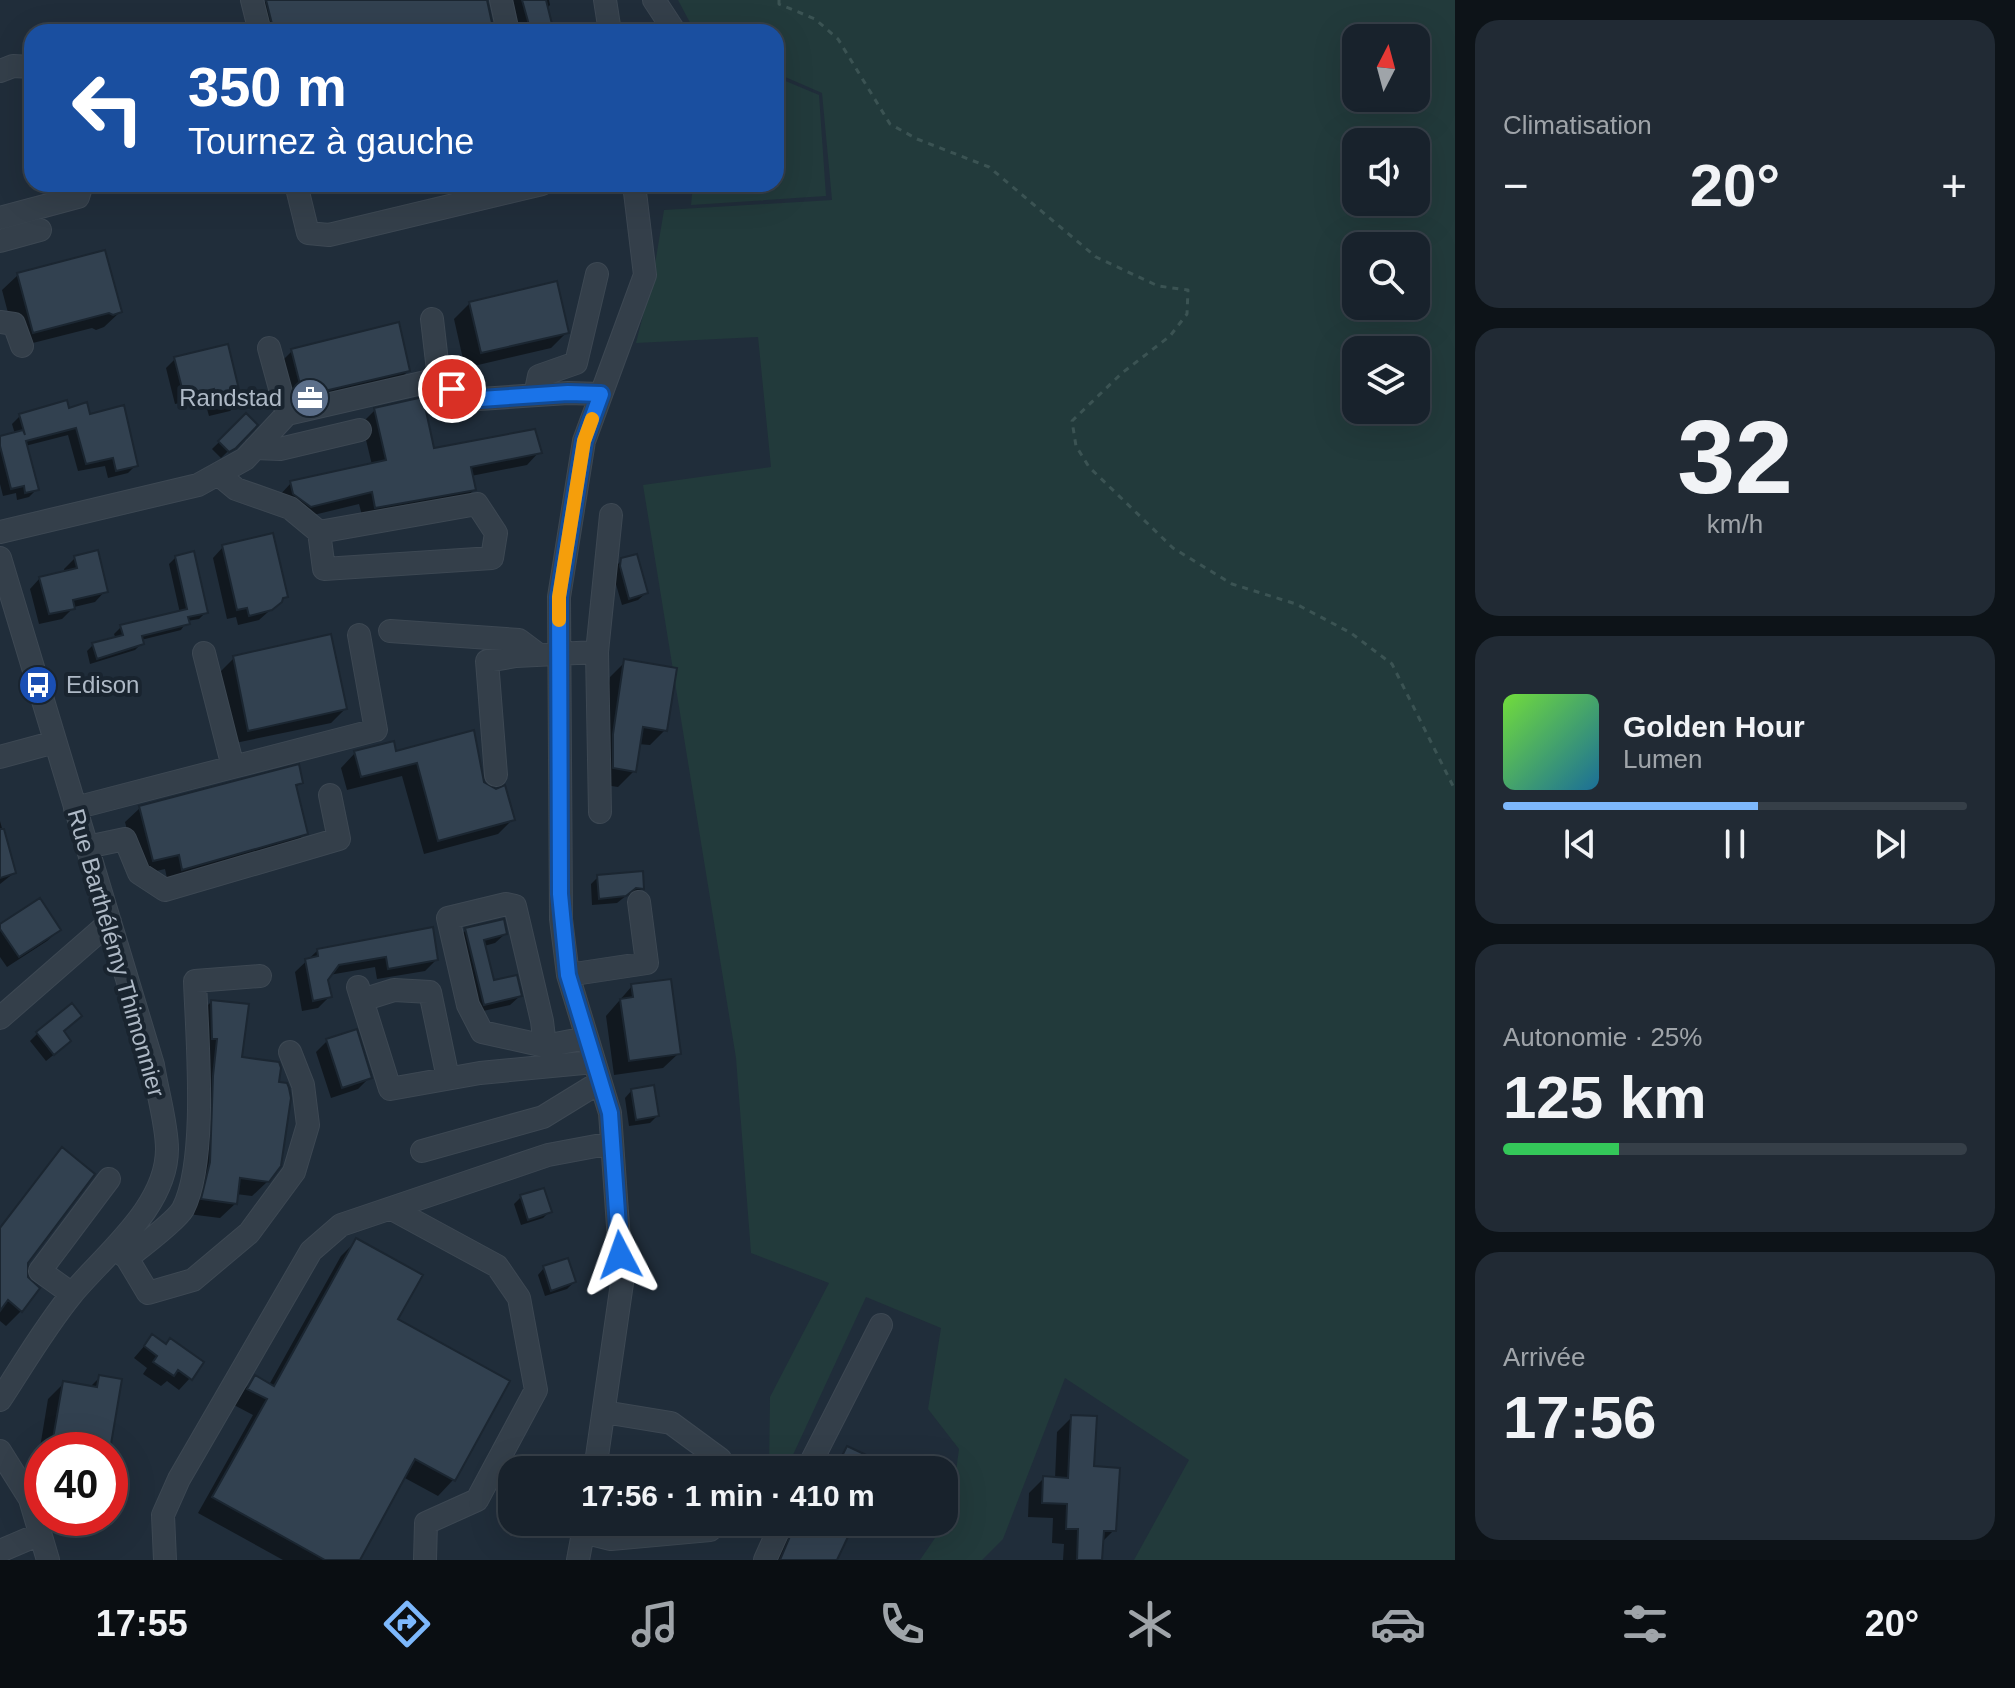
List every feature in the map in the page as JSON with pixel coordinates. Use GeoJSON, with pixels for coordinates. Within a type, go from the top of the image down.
{"type":"FeatureCollection","features":[{"type":"Feature","properties":{"kind":"street"},"geometry":{"type":"LineString","coordinates":[[252,0],[258,24]]}},
{"type":"Feature","properties":{"kind":"street"},"geometry":{"type":"LineString","coordinates":[[501,0],[506,24]]}},
{"type":"Feature","properties":{"kind":"street"},"geometry":{"type":"LineString","coordinates":[[605,0],[609,24]]}},
{"type":"Feature","properties":{"kind":"street"},"geometry":{"type":"LineString","coordinates":[[654,0],[670,24]]}},
{"type":"Feature","properties":{"kind":"street"},"geometry":{"type":"LineString","coordinates":[[0,71],[13,66],[24,67]]}},
{"type":"Feature","properties":{"kind":"street"},"geometry":{"type":"LineString","coordinates":[[0,218],[78,197],[80,192]]}},
{"type":"Feature","properties":{"kind":"street"},"geometry":{"type":"LineString","coordinates":[[298,192],[308,233],[329,235],[509,192]]}},
{"type":"Feature","properties":{"kind":"street"},"geometry":{"type":"LineString","coordinates":[[597,1456],[622,1283],[610,1113],[568,975],[561,919],[549,655],[584,441],[645,275],[635,192]]}},
{"type":"Feature","properties":{"kind":"street"},"geometry":{"type":"LineString","coordinates":[[0,241],[40,230]]}},
{"type":"Feature","properties":{"kind":"street"},"geometry":{"type":"LineString","coordinates":[[535,395],[539,376],[576,363],[597,274]]}},
{"type":"Feature","properties":{"kind":"street"},"geometry":{"type":"LineString","coordinates":[[432,319],[439,379],[465,400],[601,394]]}},
{"type":"Feature","properties":{"kind":"street"},"geometry":{"type":"LineString","coordinates":[[0,322],[14,324],[22,346]]}},
{"type":"Feature","properties":{"kind":"street"},"geometry":{"type":"LineString","coordinates":[[269,348],[287,414]]}},
{"type":"Feature","properties":{"kind":"street"},"geometry":{"type":"LineString","coordinates":[[0,532],[208,480],[245,459],[287,414],[439,379]]}},
{"type":"Feature","properties":{"kind":"street"},"geometry":{"type":"LineString","coordinates":[[255,448],[280,449],[360,430]]}},
{"type":"Feature","properties":{"kind":"street"},"geometry":{"type":"LineString","coordinates":[[208,480],[290,508],[319,532],[324,569],[492,558],[496,533],[477,504],[319,532]]}},
{"type":"Feature","properties":{"kind":"street"},"geometry":{"type":"LineString","coordinates":[[600,812],[597,652],[611,515]]}},
{"type":"Feature","properties":{"kind":"street","name":"Rue Barthélémy Thimonnier"},"geometry":{"type":"LineString","coordinates":[[0,558],[153,1065],[167,1150],[160,1183],[121,1254],[72,1294],[0,1400]]}},
{"type":"Feature","properties":{"kind":"street"},"geometry":{"type":"LineString","coordinates":[[390,631],[519,640],[549,655]]}},
{"type":"Feature","properties":{"kind":"street"},"geometry":{"type":"LineString","coordinates":[[75,808],[376,730],[359,635]]}},
{"type":"Feature","properties":{"kind":"street"},"geometry":{"type":"LineString","coordinates":[[496,775],[487,661],[597,652]]}},
{"type":"Feature","properties":{"kind":"street"},"geometry":{"type":"LineString","coordinates":[[204,653],[233,767]]}},
{"type":"Feature","properties":{"kind":"street"},"geometry":{"type":"LineString","coordinates":[[0,757],[55,742]]}},
{"type":"Feature","properties":{"kind":"street"},"geometry":{"type":"LineString","coordinates":[[87,847],[125,839],[139,873],[165,890],[339,839],[330,795]]}},
{"type":"Feature","properties":{"kind":"street"},"geometry":{"type":"LineString","coordinates":[[568,975],[647,963],[639,902]]}},
{"type":"Feature","properties":{"kind":"street"},"geometry":{"type":"LineString","coordinates":[[545,1046],[515,906],[506,904],[448,918],[468,1005],[482,1032],[545,1046],[586,1038]]}},
{"type":"Feature","properties":{"kind":"street"},"geometry":{"type":"LineString","coordinates":[[0,1018],[110,922]]}},
{"type":"Feature","properties":{"kind":"street"},"geometry":{"type":"LineString","coordinates":[[260,976],[195,981],[198,1088],[195,1171],[182,1211],[121,1254],[148,1293],[193,1280],[249,1233],[294,1172],[308,1125],[303,1085],[290,1052]]}},
{"type":"Feature","properties":{"kind":"street"},"geometry":{"type":"LineString","coordinates":[[448,1078],[430,992],[394,990],[360,993],[390,1089],[480,1073],[597,1072]]}},
{"type":"Feature","properties":{"kind":"street"},"geometry":{"type":"LineString","coordinates":[[422,1151],[543,1117],[597,1072]]}},
{"type":"Feature","properties":{"kind":"street"},"geometry":{"type":"LineString","coordinates":[[165,1560],[163,1515],[179,1479],[311,1251],[341,1225],[548,1155],[612,1143]]}},
{"type":"Feature","properties":{"kind":"street"},"geometry":{"type":"LineString","coordinates":[[72,1294],[40,1271],[109,1179]]}},
{"type":"Feature","properties":{"kind":"street"},"geometry":{"type":"LineString","coordinates":[[392,1209],[497,1266],[519,1298],[536,1390],[477,1500],[426,1523],[425,1560]]}},
{"type":"Feature","properties":{"kind":"street"},"geometry":{"type":"LineString","coordinates":[[814,1456],[881,1325]]}},
{"type":"Feature","properties":{"kind":"street"},"geometry":{"type":"LineString","coordinates":[[604,1412],[671,1423],[716,1456]]}},
{"type":"Feature","properties":{"kind":"street"},"geometry":{"type":"LineString","coordinates":[[0,1451],[24,1489]]}},
{"type":"Feature","properties":{"kind":"street"},"geometry":{"type":"LineString","coordinates":[[0,1551],[35,1536]]}},
{"type":"Feature","properties":{"kind":"street"},"geometry":{"type":"LineString","coordinates":[[41,1536],[48,1560]]}},
{"type":"Feature","properties":{"kind":"street"},"geometry":{"type":"LineString","coordinates":[[578,1560],[582,1536]]}},
{"type":"Feature","properties":{"kind":"street"},"geometry":{"type":"LineString","coordinates":[[604,1536],[611,1539],[644,1536]]}},
{"type":"Feature","properties":{"kind":"street"},"geometry":{"type":"LineString","coordinates":[[765,1560],[776,1536]]}},
{"type":"Feature","properties":{"kind":"path"},"geometry":{"type":"LineString","coordinates":[[779,0],[779,4],[815,19],[838,39],[890,124],[917,139],[989,167],[1096,257],[1158,286],[1188,290],[1187,314],[1170,336],[1122,373],[1072,421],[1076,446],[1089,467],[1173,548],[1232,584],[1296,604],[1351,633],[1392,664],[1455,790]]}},
{"type":"Feature","properties":{"kind":"green space"},"geometry":{"type":"Polygon","coordinates":[[[678,0],[1455,0],[1455,1560],[1134,1560],[1189,1460],[1065,1378],[1003,1539],[982,1560],[920,1560],[936,1536],[958,1536],[959,1449],[928,1409],[941,1328],[866,1297],[792,1456],[769,1456],[770,1397],[829,1283],[751,1253],[736,1058],[643,485],[771,467],[758,337],[636,343],[653,276],[664,210],[832,200],[822,93],[784,76],[784,24],[691,24],[678,0]]]}},
{"type":"Feature","properties":{"kind":"green space"},"geometry":{"type":"Polygon","coordinates":[[[784,80],[819,95],[826,196],[691,205],[692,192],[784,192],[784,80]]]}},
{"type":"Feature","properties":{"kind":"building"},"geometry":{"type":"Polygon","coordinates":[[[266,0],[487,0],[492,24],[272,24],[266,0]]]}},
{"type":"Feature","properties":{"kind":"building"},"geometry":{"type":"Polygon","coordinates":[[[522,0],[546,0],[552,24],[529,24],[522,0]]]}},
{"type":"Feature","properties":{"kind":"building"},"geometry":{"type":"Polygon","coordinates":[[[105,250],[122,312],[33,333],[17,273],[105,250]]]}},
{"type":"Feature","properties":{"kind":"building"},"geometry":{"type":"Polygon","coordinates":[[[557,281],[569,333],[481,353],[469,302],[557,281]]]}},
{"type":"Feature","properties":{"kind":"building"},"geometry":{"type":"Polygon","coordinates":[[[399,322],[410,371],[303,396],[291,349],[399,322]]]}},
{"type":"Feature","properties":{"kind":"building"},"geometry":{"type":"Polygon","coordinates":[[[228,344],[242,402],[218,407],[214,389],[184,396],[174,357],[228,344]]]}},
{"type":"Feature","properties":{"kind":"building"},"geometry":{"type":"Polygon","coordinates":[[[423,397],[434,448],[535,429],[542,453],[471,467],[476,490],[375,508],[372,492],[311,507],[293,494],[290,481],[386,460],[374,408],[423,397]]]}},
{"type":"Feature","properties":{"kind":"building"},"geometry":{"type":"Polygon","coordinates":[[[67,400],[69,408],[87,402],[90,414],[124,405],[138,466],[116,471],[113,458],[86,464],[76,428],[26,441],[39,490],[25,493],[24,486],[11,489],[0,436],[23,430],[25,435],[19,414],[67,400]]]}},
{"type":"Feature","properties":{"kind":"building"},"geometry":{"type":"Polygon","coordinates":[[[246,413],[258,425],[229,452],[218,441],[246,413]]]}},
{"type":"Feature","properties":{"kind":"building"},"geometry":{"type":"Polygon","coordinates":[[[273,533],[288,597],[272,610],[249,616],[247,608],[237,610],[222,545],[273,533]]]}},
{"type":"Feature","properties":{"kind":"building"},"geometry":{"type":"Polygon","coordinates":[[[98,550],[108,592],[73,600],[75,609],[49,614],[39,577],[77,568],[74,556],[98,550]]]}},
{"type":"Feature","properties":{"kind":"building"},"geometry":{"type":"Polygon","coordinates":[[[194,551],[208,613],[188,617],[190,624],[142,636],[144,644],[97,659],[92,643],[123,635],[120,625],[187,609],[175,556],[194,551]]]}},
{"type":"Feature","properties":{"kind":"building"},"geometry":{"type":"Polygon","coordinates":[[[637,554],[648,593],[629,599],[620,566],[621,558],[637,554]]]}},
{"type":"Feature","properties":{"kind":"building"},"geometry":{"type":"Polygon","coordinates":[[[331,634],[347,709],[248,731],[233,656],[331,634]]]}},
{"type":"Feature","properties":{"kind":"building"},"geometry":{"type":"Polygon","coordinates":[[[624,659],[677,668],[667,731],[643,727],[636,772],[613,768],[613,734],[624,659]]]}},
{"type":"Feature","properties":{"kind":"building"},"geometry":{"type":"Polygon","coordinates":[[[474,730],[484,782],[496,789],[505,785],[515,820],[438,841],[417,763],[361,777],[354,751],[394,741],[396,751],[474,730]]]}},
{"type":"Feature","properties":{"kind":"building"},"geometry":{"type":"Polygon","coordinates":[[[299,764],[303,783],[296,785],[308,834],[182,870],[179,855],[153,861],[139,806],[299,764]]]}},
{"type":"Feature","properties":{"kind":"building"},"geometry":{"type":"Polygon","coordinates":[[[0,829],[4,829],[16,873],[0,878],[0,829]]]}},
{"type":"Feature","properties":{"kind":"building"},"geometry":{"type":"Polygon","coordinates":[[[643,871],[644,889],[636,888],[626,896],[599,899],[597,875],[643,871]]]}},
{"type":"Feature","properties":{"kind":"building"},"geometry":{"type":"Polygon","coordinates":[[[40,898],[61,930],[19,957],[0,929],[0,924],[40,898]]]}},
{"type":"Feature","properties":{"kind":"building"},"geometry":{"type":"Polygon","coordinates":[[[504,919],[507,934],[484,940],[494,980],[517,975],[522,996],[484,1005],[465,928],[504,919]]]}},
{"type":"Feature","properties":{"kind":"building"},"geometry":{"type":"Polygon","coordinates":[[[433,927],[438,960],[388,969],[386,957],[339,965],[328,980],[332,997],[313,1001],[305,959],[318,956],[317,949],[433,927]]]}},
{"type":"Feature","properties":{"kind":"building"},"geometry":{"type":"Polygon","coordinates":[[[671,979],[681,1054],[629,1061],[620,999],[633,997],[631,984],[671,979]]]}},
{"type":"Feature","properties":{"kind":"building"},"geometry":{"type":"Polygon","coordinates":[[[211,1000],[249,1004],[242,1057],[279,1062],[279,1082],[287,1083],[291,1098],[281,1166],[269,1182],[240,1178],[237,1204],[201,1199],[210,1162],[217,1039],[212,1039],[211,1000]]]}},
{"type":"Feature","properties":{"kind":"building"},"geometry":{"type":"Polygon","coordinates":[[[72,1003],[82,1016],[64,1031],[71,1041],[54,1055],[36,1032],[72,1003]]]}},
{"type":"Feature","properties":{"kind":"building"},"geometry":{"type":"Polygon","coordinates":[[[357,1029],[372,1078],[342,1088],[326,1039],[357,1029]]]}},
{"type":"Feature","properties":{"kind":"building"},"geometry":{"type":"Polygon","coordinates":[[[654,1085],[659,1116],[636,1120],[631,1089],[654,1085]]]}},
{"type":"Feature","properties":{"kind":"building"},"geometry":{"type":"Polygon","coordinates":[[[62,1147],[95,1174],[28,1263],[28,1277],[40,1288],[22,1312],[8,1300],[0,1311],[0,1228],[62,1147]]]}},
{"type":"Feature","properties":{"kind":"building"},"geometry":{"type":"Polygon","coordinates":[[[544,1188],[552,1212],[528,1220],[520,1195],[544,1188]]]}},
{"type":"Feature","properties":{"kind":"building"},"geometry":{"type":"Polygon","coordinates":[[[356,1238],[423,1275],[398,1319],[510,1381],[455,1481],[415,1459],[360,1560],[325,1560],[212,1497],[267,1399],[247,1389],[255,1375],[274,1386],[356,1238]]]}},
{"type":"Feature","properties":{"kind":"building"},"geometry":{"type":"Polygon","coordinates":[[[568,1258],[576,1282],[551,1291],[543,1266],[568,1258]]]}},
{"type":"Feature","properties":{"kind":"building"},"geometry":{"type":"Polygon","coordinates":[[[152,1334],[166,1344],[170,1338],[204,1362],[192,1380],[178,1370],[174,1376],[153,1362],[157,1356],[144,1346],[152,1334]]]}},
{"type":"Feature","properties":{"kind":"building"},"geometry":{"type":"Polygon","coordinates":[[[99,1375],[122,1379],[113,1432],[54,1432],[63,1381],[97,1387],[99,1375]]]}},
{"type":"Feature","properties":{"kind":"building"},"geometry":{"type":"Polygon","coordinates":[[[1071,1415],[1097,1416],[1094,1466],[1120,1468],[1116,1531],[1104,1531],[1102,1560],[1077,1560],[1078,1529],[1066,1529],[1067,1504],[1042,1503],[1043,1476],[1068,1478],[1071,1415]]]}},
{"type":"Feature","properties":{"kind":"building"},"geometry":{"type":"Polygon","coordinates":[[[847,1446],[868,1456],[842,1456],[847,1446]]]}},
{"type":"Feature","properties":{"kind":"building"},"geometry":{"type":"Polygon","coordinates":[[[790,1536],[848,1536],[837,1560],[780,1560],[790,1536]]]}},
{"type":"Feature","properties":{"kind":"slow traffic"},"geometry":{"type":"LineString","coordinates":[[559,620],[559,597],[584,441],[592,419]]}},
{"type":"Feature","properties":{"kind":"place","name":"Randstad"},"geometry":{"type":"Point","coordinates":[310,398]}},
{"type":"Feature","properties":{"kind":"place","name":"Edison"},"geometry":{"type":"Point","coordinates":[38,685]}},
{"type":"Feature","properties":{"kind":"route"},"geometry":{"type":"LineString","coordinates":[[452,389],[465,400],[568,393],[601,394],[584,441],[559,597],[560,894],[568,975],[610,1113],[620,1255]]}}]}
